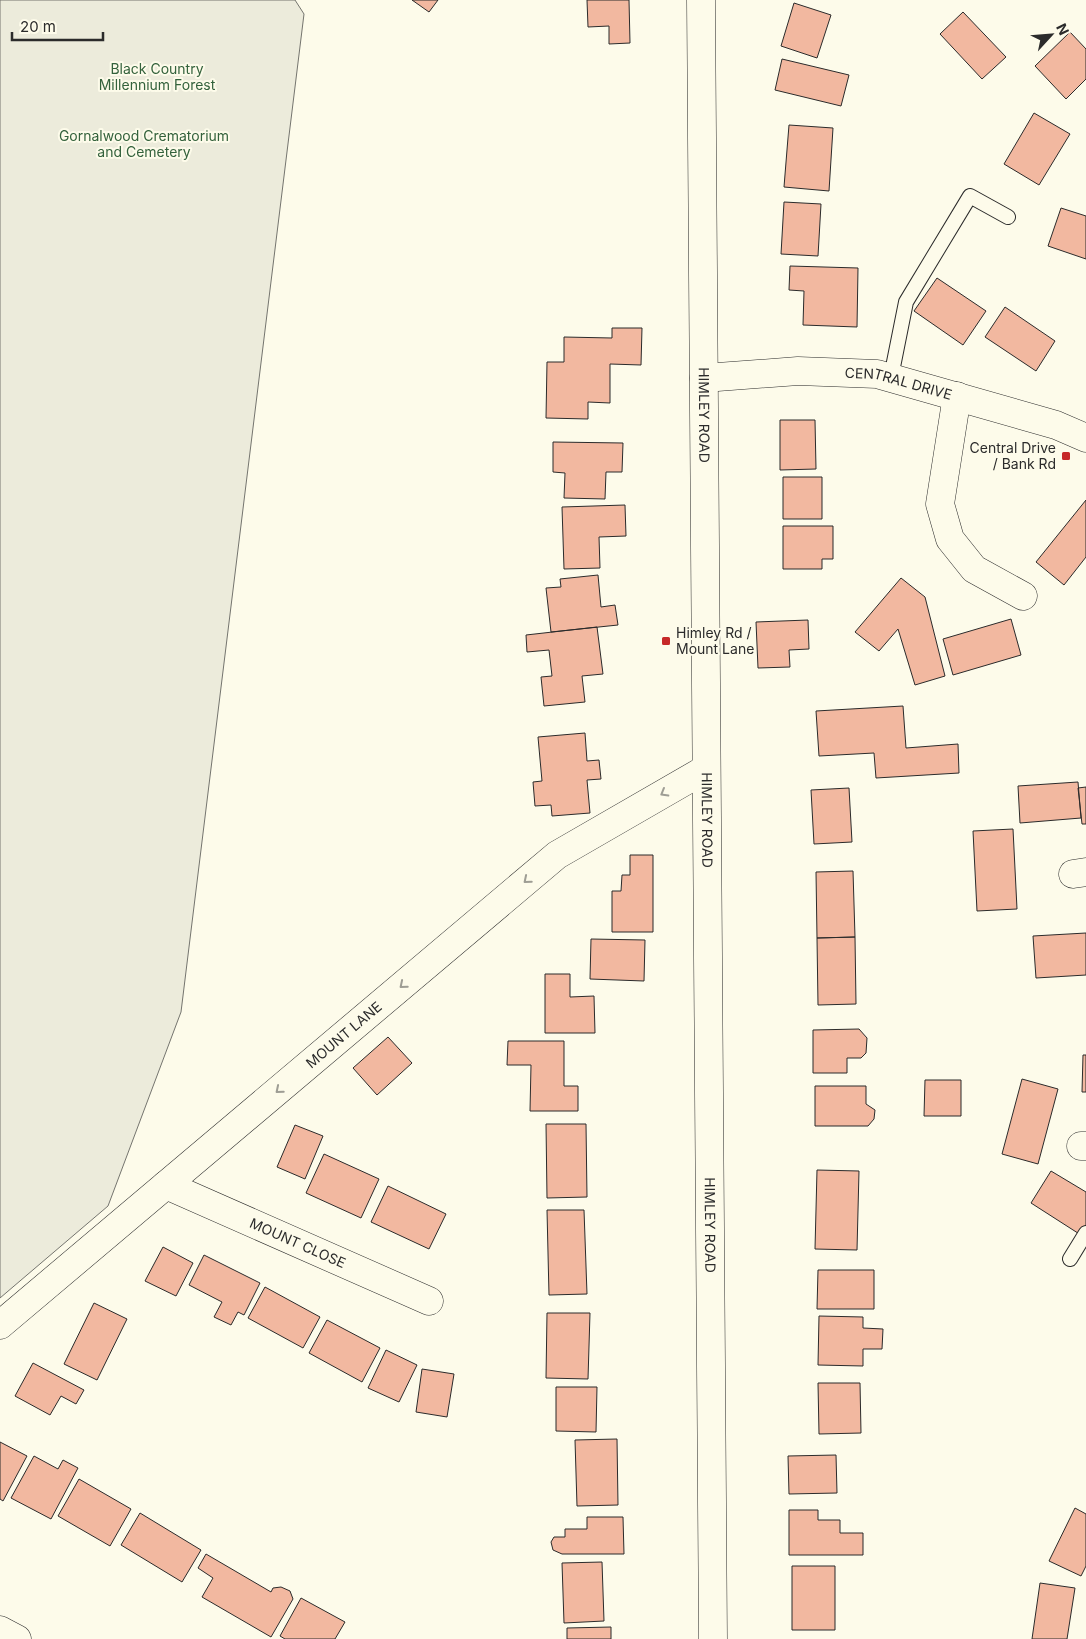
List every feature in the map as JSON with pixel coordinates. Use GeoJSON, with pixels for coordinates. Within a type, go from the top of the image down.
{"type":"FeatureCollection","features":[{"type":"Feature","properties":{"kind":"street","name":"HIMLEY ROAD"},"geometry":{"type":"LineString","coordinates":[[701,0],[713,1639]]}},
{"type":"Feature","properties":{"kind":"street","name":"CENTRAL DRIVE"},"geometry":{"type":"LineString","coordinates":[[704,378],[798,372],[877,374],[1056,425],[1086,438]]}},
{"type":"Feature","properties":{"kind":"street"},"geometry":{"type":"LineString","coordinates":[[957,396],[940,504],[950,539],[974,569],[1023,596]]}},
{"type":"Feature","properties":{"kind":"street","name":"MOUNT LANE"},"geometry":{"type":"LineString","coordinates":[[0,1324],[556,855],[706,769]]}},
{"type":"Feature","properties":{"kind":"street","name":"MOUNT CLOSE"},"geometry":{"type":"LineString","coordinates":[[166,1185],[429,1301]]}},
{"type":"Feature","properties":{"kind":"street"},"geometry":{"type":"LineString","coordinates":[[0,1630],[17,1639]]}},
{"type":"Feature","properties":{"kind":"lane"},"geometry":{"type":"LineString","coordinates":[[891,377],[906,302],[970,196],[1008,217]]}},
{"type":"Feature","properties":{"kind":"lane"},"geometry":{"type":"LineString","coordinates":[[1070,1258],[1086,1233]]}},
{"type":"Feature","properties":{"kind":"green space","name":"Gornalwood Crematorium and Cemetery"},"geometry":{"type":"Polygon","coordinates":[[[0,0],[295,0],[304,14],[181,1012],[108,1206],[0,1298],[0,0]]]}},
{"type":"Feature","properties":{"kind":"building"},"geometry":{"type":"Polygon","coordinates":[[[412,0],[438,0],[429,12],[412,0]]]}},
{"type":"Feature","properties":{"kind":"building"},"geometry":{"type":"Polygon","coordinates":[[[587,0],[629,0],[630,43],[609,44],[609,26],[588,27],[587,0]]]}},
{"type":"Feature","properties":{"kind":"building"},"geometry":{"type":"Polygon","coordinates":[[[794,3],[831,15],[817,58],[781,46],[794,3]]]}},
{"type":"Feature","properties":{"kind":"building"},"geometry":{"type":"Polygon","coordinates":[[[963,12],[1006,57],[982,79],[940,34],[963,12]]]}},
{"type":"Feature","properties":{"kind":"building"},"geometry":{"type":"Polygon","coordinates":[[[1070,32],[1086,49],[1086,79],[1066,99],[1035,66],[1070,32]]]}},
{"type":"Feature","properties":{"kind":"building"},"geometry":{"type":"Polygon","coordinates":[[[782,59],[849,75],[841,106],[775,90],[782,59]]]}},
{"type":"Feature","properties":{"kind":"building"},"geometry":{"type":"Polygon","coordinates":[[[1034,113],[1070,134],[1039,185],[1004,164],[1034,113]]]}},
{"type":"Feature","properties":{"kind":"building"},"geometry":{"type":"Polygon","coordinates":[[[789,125],[833,128],[829,191],[784,187],[789,125]]]}},
{"type":"Feature","properties":{"kind":"building"},"geometry":{"type":"Polygon","coordinates":[[[784,202],[821,204],[818,256],[781,254],[784,202]]]}},
{"type":"Feature","properties":{"kind":"building"},"geometry":{"type":"Polygon","coordinates":[[[1061,208],[1086,216],[1086,259],[1048,246],[1061,208]]]}},
{"type":"Feature","properties":{"kind":"building"},"geometry":{"type":"Polygon","coordinates":[[[790,266],[858,268],[857,327],[803,325],[804,291],[789,290],[790,266]]]}},
{"type":"Feature","properties":{"kind":"building"},"geometry":{"type":"Polygon","coordinates":[[[937,278],[986,311],[963,345],[914,311],[937,278]]]}},
{"type":"Feature","properties":{"kind":"building"},"geometry":{"type":"Polygon","coordinates":[[[1005,307],[1055,341],[1036,371],[985,337],[1005,307]]]}},
{"type":"Feature","properties":{"kind":"building"},"geometry":{"type":"Polygon","coordinates":[[[612,328],[642,328],[641,365],[610,364],[610,403],[588,402],[588,419],[546,418],[547,362],[564,362],[564,337],[612,338],[612,328]]]}},
{"type":"Feature","properties":{"kind":"building"},"geometry":{"type":"Polygon","coordinates":[[[780,420],[815,420],[816,469],[780,470],[780,420]]]}},
{"type":"Feature","properties":{"kind":"building"},"geometry":{"type":"Polygon","coordinates":[[[553,442],[623,443],[622,472],[606,472],[605,499],[564,498],[565,473],[553,472],[553,442]]]}},
{"type":"Feature","properties":{"kind":"building"},"geometry":{"type":"Polygon","coordinates":[[[783,477],[822,477],[822,519],[783,519],[783,477]]]}},
{"type":"Feature","properties":{"kind":"building"},"geometry":{"type":"Polygon","coordinates":[[[1086,500],[1086,557],[1064,585],[1036,562],[1086,500]]]}},
{"type":"Feature","properties":{"kind":"building"},"geometry":{"type":"Polygon","coordinates":[[[625,505],[626,536],[599,537],[600,568],[564,569],[562,507],[625,505]]]}},
{"type":"Feature","properties":{"kind":"building"},"geometry":{"type":"Polygon","coordinates":[[[783,526],[833,526],[833,559],[822,559],[822,569],[783,569],[783,526]]]}},
{"type":"Feature","properties":{"kind":"building"},"geometry":{"type":"Polygon","coordinates":[[[598,575],[601,607],[615,605],[618,625],[551,632],[546,588],[561,587],[560,579],[598,575]]]}},
{"type":"Feature","properties":{"kind":"building"},"geometry":{"type":"Polygon","coordinates":[[[901,578],[925,597],[945,676],[915,685],[898,629],[879,651],[855,632],[901,578]]]}},
{"type":"Feature","properties":{"kind":"building"},"geometry":{"type":"Polygon","coordinates":[[[1011,619],[1021,655],[953,675],[943,639],[1011,619]]]}},
{"type":"Feature","properties":{"kind":"building"},"geometry":{"type":"Polygon","coordinates":[[[808,620],[809,649],[789,650],[790,667],[758,668],[756,622],[808,620]]]}},
{"type":"Feature","properties":{"kind":"building"},"geometry":{"type":"Polygon","coordinates":[[[597,627],[603,674],[582,676],[585,702],[544,706],[541,677],[552,676],[549,650],[527,652],[526,635],[597,627]]]}},
{"type":"Feature","properties":{"kind":"building"},"geometry":{"type":"Polygon","coordinates":[[[903,706],[906,748],[958,744],[959,773],[876,778],[874,753],[819,756],[816,711],[903,706]]]}},
{"type":"Feature","properties":{"kind":"building"},"geometry":{"type":"Polygon","coordinates":[[[585,733],[587,761],[599,760],[601,779],[587,780],[590,813],[552,816],[551,805],[535,806],[533,782],[542,781],[538,737],[585,733]]]}},
{"type":"Feature","properties":{"kind":"building"},"geometry":{"type":"Polygon","coordinates":[[[1078,782],[1081,818],[1020,823],[1018,786],[1078,782]]]}},
{"type":"Feature","properties":{"kind":"building"},"geometry":{"type":"Polygon","coordinates":[[[1086,787],[1086,824],[1082,824],[1078,788],[1086,787]]]}},
{"type":"Feature","properties":{"kind":"building"},"geometry":{"type":"Polygon","coordinates":[[[849,788],[852,842],[814,844],[811,790],[849,788]]]}},
{"type":"Feature","properties":{"kind":"building"},"geometry":{"type":"Polygon","coordinates":[[[1013,829],[1017,909],[977,911],[973,831],[1013,829]]]}},
{"type":"Feature","properties":{"kind":"building"},"geometry":{"type":"Polygon","coordinates":[[[630,855],[653,855],[653,932],[612,932],[612,891],[621,891],[622,875],[630,875],[630,855]]]}},
{"type":"Feature","properties":{"kind":"building"},"geometry":{"type":"Polygon","coordinates":[[[853,871],[855,937],[817,938],[816,872],[853,871]]]}},
{"type":"Feature","properties":{"kind":"building"},"geometry":{"type":"Polygon","coordinates":[[[1086,933],[1086,975],[1036,978],[1033,936],[1086,933]]]}},
{"type":"Feature","properties":{"kind":"building"},"geometry":{"type":"Polygon","coordinates":[[[855,937],[856,1004],[818,1005],[817,938],[855,937]]]}},
{"type":"Feature","properties":{"kind":"building"},"geometry":{"type":"Polygon","coordinates":[[[591,939],[645,940],[644,981],[590,979],[591,939]]]}},
{"type":"Feature","properties":{"kind":"building"},"geometry":{"type":"Polygon","coordinates":[[[545,974],[570,974],[570,997],[594,996],[595,1033],[545,1033],[545,974]]]}},
{"type":"Feature","properties":{"kind":"building"},"geometry":{"type":"Polygon","coordinates":[[[859,1029],[867,1038],[866,1053],[861,1058],[847,1058],[847,1073],[813,1073],[813,1030],[859,1029]]]}},
{"type":"Feature","properties":{"kind":"building"},"geometry":{"type":"Polygon","coordinates":[[[388,1037],[412,1063],[377,1095],[353,1068],[388,1037]]]}},
{"type":"Feature","properties":{"kind":"building"},"geometry":{"type":"Polygon","coordinates":[[[508,1041],[564,1041],[564,1086],[578,1086],[578,1111],[530,1111],[531,1065],[507,1065],[508,1041]]]}},
{"type":"Feature","properties":{"kind":"building"},"geometry":{"type":"Polygon","coordinates":[[[1083,1055],[1086,1055],[1086,1092],[1082,1092],[1083,1055]]]}},
{"type":"Feature","properties":{"kind":"building"},"geometry":{"type":"Polygon","coordinates":[[[1022,1079],[1058,1089],[1038,1164],[1002,1154],[1022,1079]]]}},
{"type":"Feature","properties":{"kind":"building"},"geometry":{"type":"Polygon","coordinates":[[[925,1080],[961,1080],[961,1116],[924,1116],[925,1080]]]}},
{"type":"Feature","properties":{"kind":"building"},"geometry":{"type":"Polygon","coordinates":[[[815,1086],[866,1086],[866,1104],[875,1110],[874,1119],[868,1126],[815,1126],[815,1086]]]}},
{"type":"Feature","properties":{"kind":"building"},"geometry":{"type":"Polygon","coordinates":[[[546,1124],[586,1124],[587,1197],[547,1198],[546,1124]]]}},
{"type":"Feature","properties":{"kind":"building"},"geometry":{"type":"Polygon","coordinates":[[[295,1125],[323,1136],[305,1179],[277,1167],[295,1125]]]}},
{"type":"Feature","properties":{"kind":"building"},"geometry":{"type":"Polygon","coordinates":[[[324,1154],[379,1179],[361,1218],[306,1193],[324,1154]]]}},
{"type":"Feature","properties":{"kind":"building"},"geometry":{"type":"Polygon","coordinates":[[[817,1170],[859,1171],[857,1250],[815,1249],[817,1170]]]}},
{"type":"Feature","properties":{"kind":"building"},"geometry":{"type":"Polygon","coordinates":[[[1051,1171],[1086,1192],[1086,1233],[1084,1237],[1031,1203],[1051,1171]]]}},
{"type":"Feature","properties":{"kind":"building"},"geometry":{"type":"Polygon","coordinates":[[[388,1186],[446,1214],[429,1249],[371,1222],[388,1186]]]}},
{"type":"Feature","properties":{"kind":"building"},"geometry":{"type":"Polygon","coordinates":[[[547,1210],[584,1210],[587,1294],[549,1295],[547,1210]]]}},
{"type":"Feature","properties":{"kind":"building"},"geometry":{"type":"Polygon","coordinates":[[[163,1247],[193,1263],[176,1296],[145,1281],[163,1247]]]}},
{"type":"Feature","properties":{"kind":"building"},"geometry":{"type":"Polygon","coordinates":[[[204,1255],[260,1283],[244,1315],[238,1312],[231,1325],[214,1317],[222,1302],[189,1285],[204,1255]]]}},
{"type":"Feature","properties":{"kind":"building"},"geometry":{"type":"Polygon","coordinates":[[[818,1270],[874,1270],[874,1309],[817,1309],[818,1270]]]}},
{"type":"Feature","properties":{"kind":"building"},"geometry":{"type":"Polygon","coordinates":[[[265,1287],[320,1317],[303,1348],[248,1318],[265,1287]]]}},
{"type":"Feature","properties":{"kind":"building"},"geometry":{"type":"Polygon","coordinates":[[[94,1303],[127,1319],[97,1380],[64,1364],[94,1303]]]}},
{"type":"Feature","properties":{"kind":"building"},"geometry":{"type":"Polygon","coordinates":[[[547,1313],[590,1313],[588,1379],[546,1378],[547,1313]]]}},
{"type":"Feature","properties":{"kind":"building"},"geometry":{"type":"Polygon","coordinates":[[[819,1316],[863,1317],[863,1328],[883,1329],[882,1349],[863,1349],[863,1366],[818,1365],[819,1316]]]}},
{"type":"Feature","properties":{"kind":"building"},"geometry":{"type":"Polygon","coordinates":[[[327,1320],[380,1348],[362,1382],[309,1353],[327,1320]]]}},
{"type":"Feature","properties":{"kind":"building"},"geometry":{"type":"Polygon","coordinates":[[[386,1350],[417,1365],[399,1402],[368,1388],[386,1350]]]}},
{"type":"Feature","properties":{"kind":"building"},"geometry":{"type":"Polygon","coordinates":[[[33,1363],[84,1390],[76,1404],[61,1396],[50,1415],[15,1396],[33,1363]]]}},
{"type":"Feature","properties":{"kind":"building"},"geometry":{"type":"Polygon","coordinates":[[[422,1369],[454,1374],[447,1417],[416,1412],[422,1369]]]}},
{"type":"Feature","properties":{"kind":"building"},"geometry":{"type":"Polygon","coordinates":[[[818,1383],[860,1383],[861,1433],[819,1434],[818,1383]]]}},
{"type":"Feature","properties":{"kind":"building"},"geometry":{"type":"Polygon","coordinates":[[[556,1387],[597,1387],[596,1432],[556,1431],[556,1387]]]}},
{"type":"Feature","properties":{"kind":"building"},"geometry":{"type":"Polygon","coordinates":[[[617,1439],[618,1505],[577,1506],[575,1440],[617,1439]]]}},
{"type":"Feature","properties":{"kind":"building"},"geometry":{"type":"Polygon","coordinates":[[[0,1442],[27,1456],[3,1501],[0,1499],[0,1442]]]}},
{"type":"Feature","properties":{"kind":"building"},"geometry":{"type":"Polygon","coordinates":[[[836,1455],[837,1493],[789,1494],[788,1456],[836,1455]]]}},
{"type":"Feature","properties":{"kind":"building"},"geometry":{"type":"Polygon","coordinates":[[[34,1456],[58,1469],[63,1460],[78,1468],[51,1519],[11,1498],[34,1456]]]}},
{"type":"Feature","properties":{"kind":"building"},"geometry":{"type":"Polygon","coordinates":[[[79,1479],[131,1509],[110,1546],[58,1516],[79,1479]]]}},
{"type":"Feature","properties":{"kind":"building"},"geometry":{"type":"Polygon","coordinates":[[[1075,1508],[1086,1514],[1086,1566],[1081,1576],[1049,1561],[1075,1508]]]}},
{"type":"Feature","properties":{"kind":"building"},"geometry":{"type":"Polygon","coordinates":[[[789,1510],[818,1510],[818,1520],[840,1520],[840,1533],[863,1533],[863,1555],[789,1555],[789,1510]]]}},
{"type":"Feature","properties":{"kind":"building"},"geometry":{"type":"Polygon","coordinates":[[[140,1513],[201,1550],[182,1582],[121,1545],[140,1513]]]}},
{"type":"Feature","properties":{"kind":"building"},"geometry":{"type":"Polygon","coordinates":[[[587,1517],[623,1517],[624,1554],[562,1554],[553,1550],[551,1542],[554,1537],[565,1537],[565,1529],[587,1529],[587,1517]]]}},
{"type":"Feature","properties":{"kind":"building"},"geometry":{"type":"Polygon","coordinates":[[[206,1554],[271,1592],[273,1588],[281,1587],[290,1591],[293,1599],[271,1637],[202,1597],[213,1578],[198,1568],[206,1554]]]}},
{"type":"Feature","properties":{"kind":"building"},"geometry":{"type":"Polygon","coordinates":[[[602,1562],[604,1621],[564,1623],[562,1563],[602,1562]]]}},
{"type":"Feature","properties":{"kind":"building"},"geometry":{"type":"Polygon","coordinates":[[[792,1566],[835,1566],[835,1630],[792,1630],[792,1566]]]}},
{"type":"Feature","properties":{"kind":"building"},"geometry":{"type":"Polygon","coordinates":[[[1040,1583],[1075,1588],[1067,1639],[1032,1639],[1040,1583]]]}},
{"type":"Feature","properties":{"kind":"building"},"geometry":{"type":"Polygon","coordinates":[[[301,1598],[345,1622],[335,1639],[285,1639],[280,1636],[301,1598]]]}},
{"type":"Feature","properties":{"kind":"building"},"geometry":{"type":"Polygon","coordinates":[[[611,1627],[611,1639],[567,1639],[567,1628],[611,1627]]]}},
{"type":"Feature","properties":{"kind":"place","name":"Central Drive / Bank Rd"},"geometry":{"type":"Point","coordinates":[1066,456]}},
{"type":"Feature","properties":{"kind":"place","name":"Himley Rd / Mount Lane"},"geometry":{"type":"Point","coordinates":[666,641]}},
{"type":"Feature","properties":{"kind":"park label","name":"Black Country Millennium Forest"},"geometry":{"type":"Point","coordinates":[157,78]}}]}
